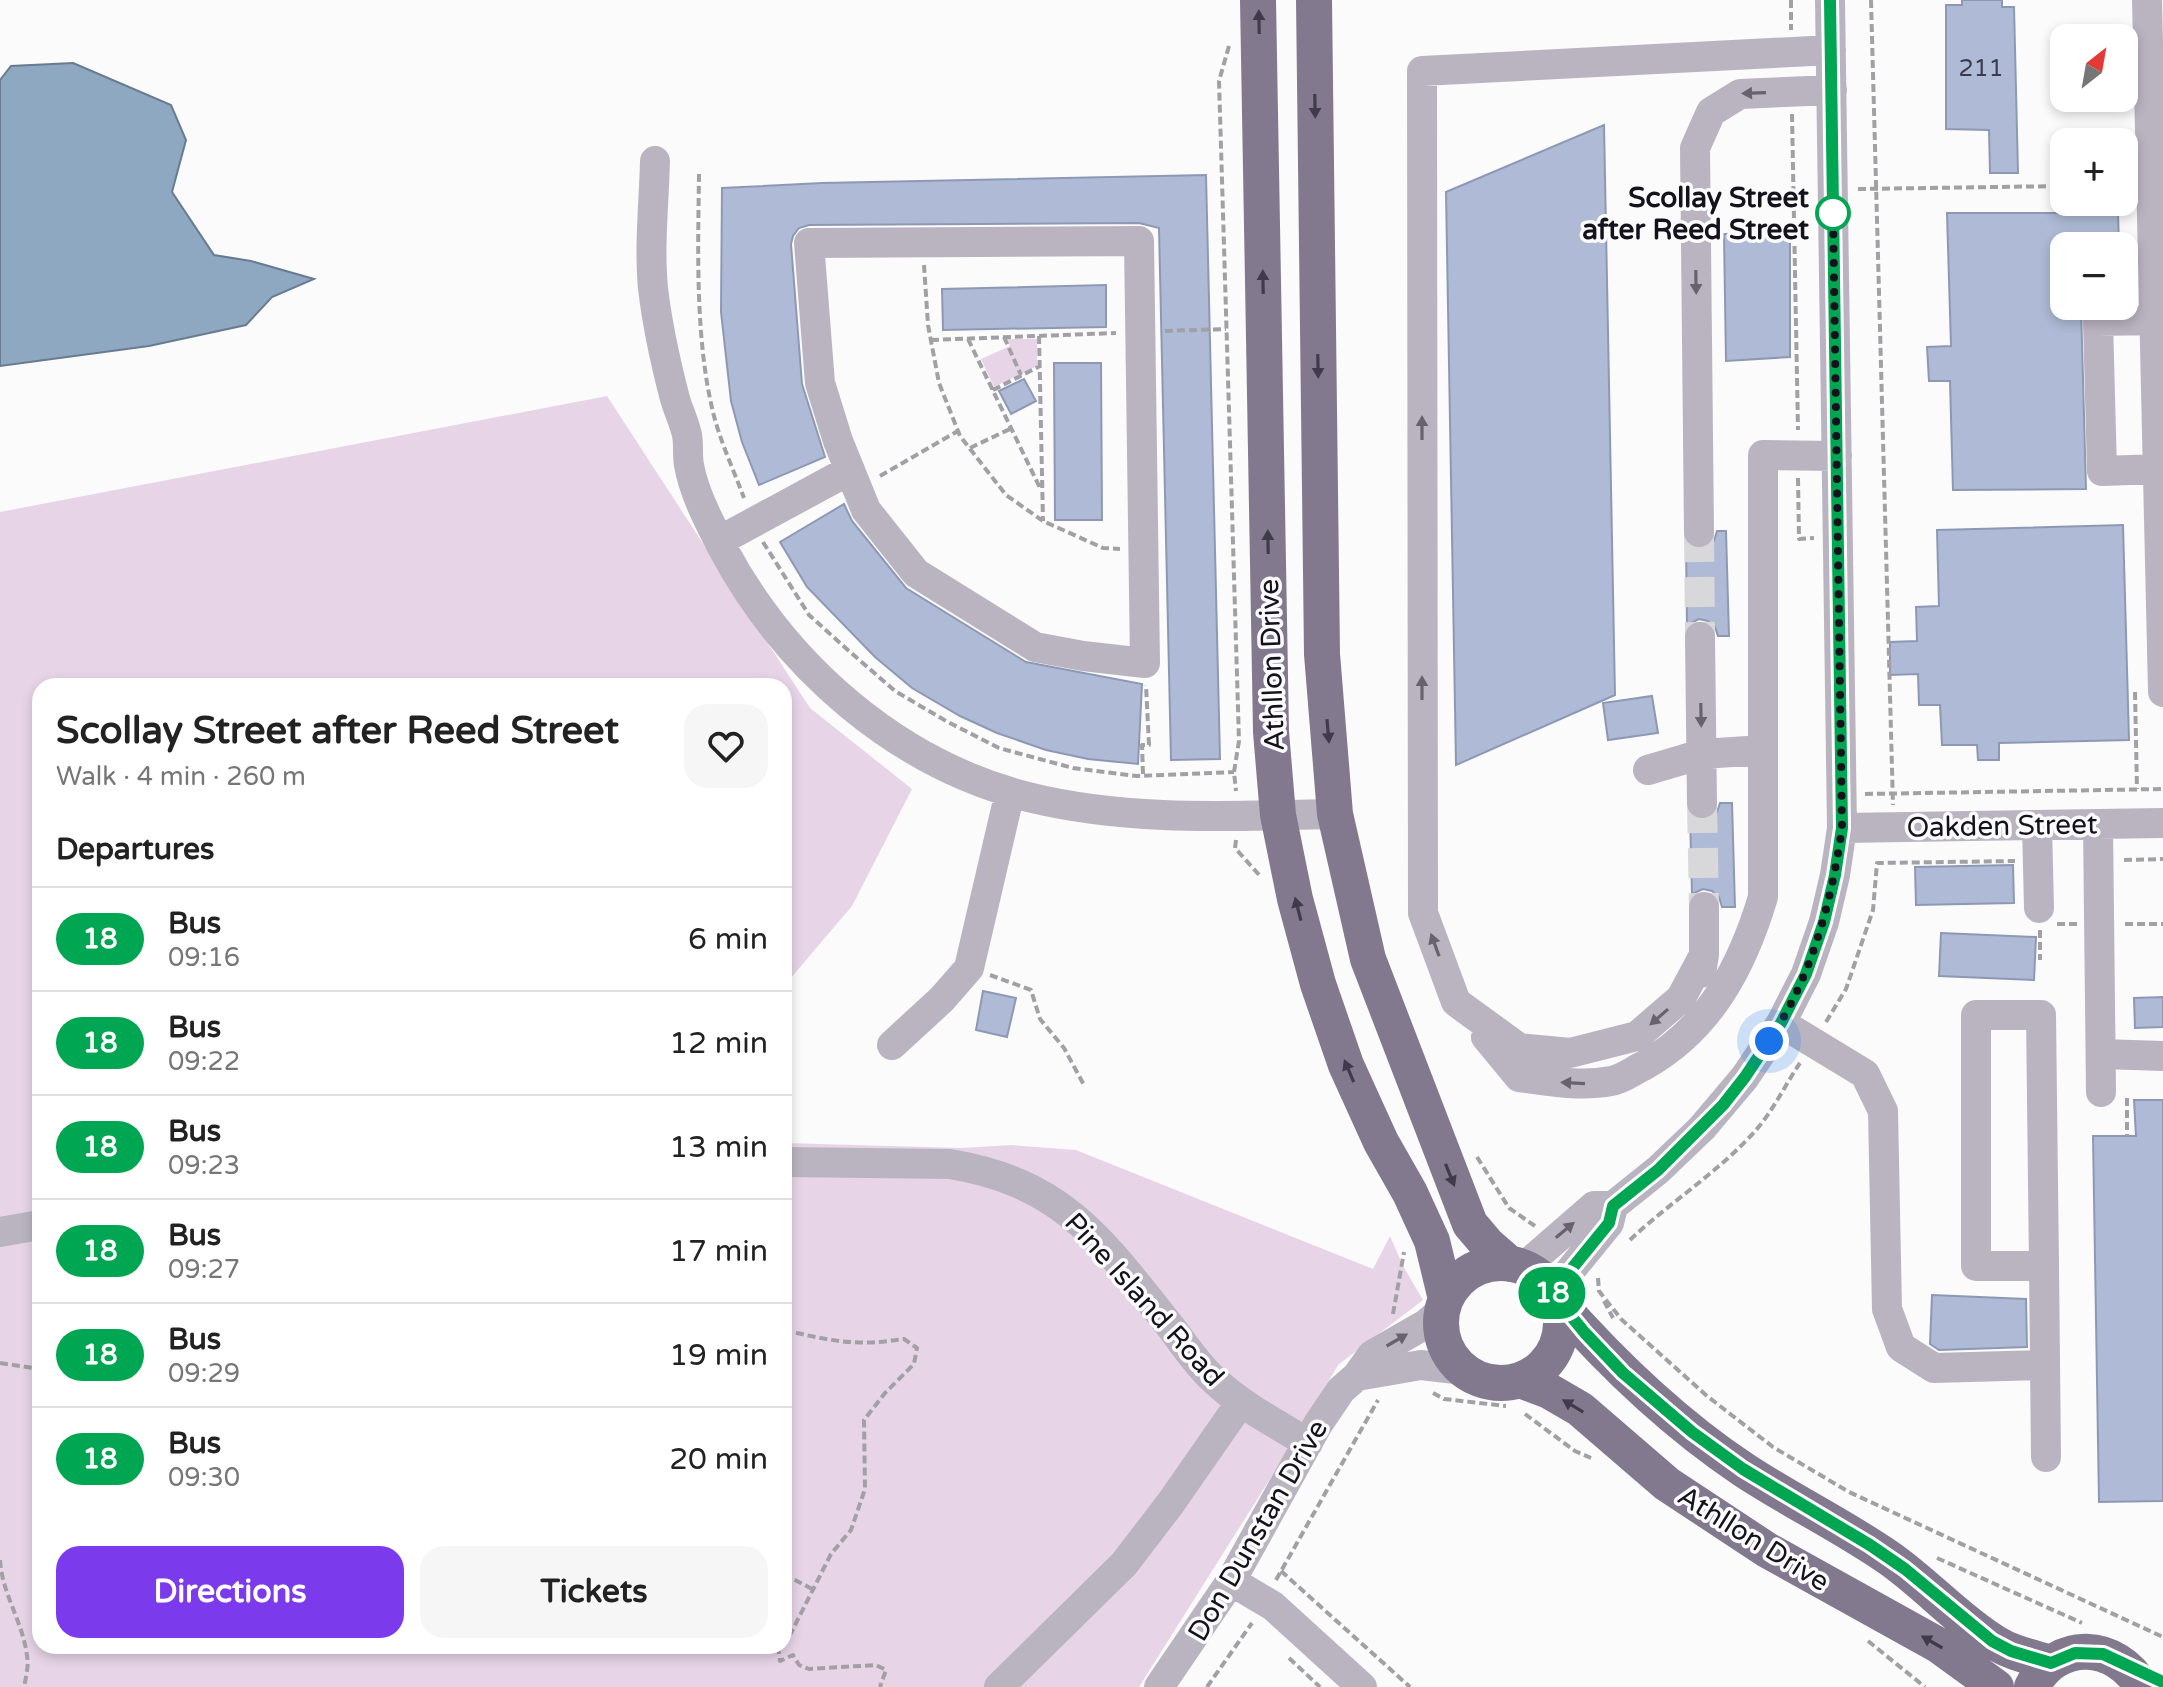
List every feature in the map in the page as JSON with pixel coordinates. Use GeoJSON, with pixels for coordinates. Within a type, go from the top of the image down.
{"type":"FeatureCollection","features":[{"type":"Feature","properties":{"kind":"main road","name":"Athllon Drive"},"geometry":{"type":"LineString","coordinates":[[1258,0],[1271,732],[1278,815],[1295,899],[1318,984],[1346,1065],[1432,1241],[1444,1305]]}},
{"type":"Feature","properties":{"kind":"main road","name":"Athllon Drive"},"geometry":{"type":"LineString","coordinates":[[1314,0],[1322,654],[1335,814],[1368,959],[1470,1224],[1487,1244],[1517,1266]]}},
{"type":"Feature","properties":{"kind":"main road"},"geometry":{"type":"LineString","coordinates":[[1484,1265],[1517,1266],[1546,1283],[1561,1323],[1553,1352],[1545,1364],[1520,1380],[1491,1382],[1464,1370],[1446,1347],[1442,1333],[1444,1305],[1461,1278],[1472,1270],[1484,1265]]}},
{"type":"Feature","properties":{"kind":"main road","name":"Athllon Drive"},"geometry":{"type":"LineString","coordinates":[[1553,1296],[1623,1373],[1681,1423],[1743,1469],[1905,1569],[1992,1641],[2011,1651],[2041,1675]]}},
{"type":"Feature","properties":{"kind":"main road","name":"Athllon Drive"},"geometry":{"type":"LineString","coordinates":[[1520,1380],[1549,1391],[1580,1409],[1667,1484],[1767,1550],[1938,1645],[1996,1687]]}},
{"type":"Feature","properties":{"kind":"main road"},"geometry":{"type":"LineString","coordinates":[[2041,1675],[2075,1653],[2089,1651],[2115,1658],[2134,1677],[2163,1682]]}},
{"type":"Feature","properties":{"kind":"street"},"geometry":{"type":"LineString","coordinates":[[1553,1296],[1588,1266],[1609,1223],[1613,1206],[1658,1170],[1723,1105],[1745,1077],[1781,1023],[1806,974],[1824,922],[1835,875],[1842,828],[1830,0]]}},
{"type":"Feature","properties":{"kind":"street"},"geometry":{"type":"LineString","coordinates":[[2147,0],[2163,692]]}},
{"type":"Feature","properties":{"kind":"street"},"geometry":{"type":"LineString","coordinates":[[1831,50],[1422,71],[1423,913],[1458,1003],[1519,1077],[1578,1085],[1616,1081],[1653,1060],[1692,1031],[1731,979],[1754,927],[1763,897],[1763,455],[1837,456]]}},
{"type":"Feature","properties":{"kind":"street"},"geometry":{"type":"LineString","coordinates":[[1699,532],[1695,148],[1711,112],[1740,94],[1832,90]]}},
{"type":"Feature","properties":{"kind":"street"},"geometry":{"type":"LineString","coordinates":[[655,161],[651,252],[653,290],[674,397],[688,437],[689,466],[708,519],[743,585],[790,649],[846,702],[894,737],[952,769],[1010,792],[1095,810],[1177,817],[1335,814]]}},
{"type":"Feature","properties":{"kind":"street"},"geometry":{"type":"LineString","coordinates":[[1139,241],[1145,663],[1035,647],[916,573],[866,510],[820,383],[809,243],[926,242],[1139,241]]}},
{"type":"Feature","properties":{"kind":"street"},"geometry":{"type":"LineString","coordinates":[[2154,320],[2098,321],[2102,471],[2158,469]]}},
{"type":"Feature","properties":{"kind":"street"},"geometry":{"type":"LineString","coordinates":[[719,541],[754,522],[854,480]]}},
{"type":"Feature","properties":{"kind":"street"},"geometry":{"type":"LineString","coordinates":[[1700,637],[1702,803]]}},
{"type":"Feature","properties":{"kind":"street"},"geometry":{"type":"LineString","coordinates":[[1648,770],[1702,754],[1763,750]]}},
{"type":"Feature","properties":{"kind":"street"},"geometry":{"type":"LineString","coordinates":[[892,1045],[942,999],[969,968],[1010,792]]}},
{"type":"Feature","properties":{"kind":"street","name":"Oakden Street"},"geometry":{"type":"LineString","coordinates":[[1842,828],[2163,823]]}},
{"type":"Feature","properties":{"kind":"street"},"geometry":{"type":"LineString","coordinates":[[2098,824],[2101,1092]]}},
{"type":"Feature","properties":{"kind":"street"},"geometry":{"type":"LineString","coordinates":[[2037,825],[2039,908]]}},
{"type":"Feature","properties":{"kind":"street"},"geometry":{"type":"LineString","coordinates":[[1692,1031],[1704,955],[1704,907]]}},
{"type":"Feature","properties":{"kind":"street"},"geometry":{"type":"LineString","coordinates":[[1458,1003],[1519,1048],[1570,1053],[1637,1036],[1681,998],[1704,955]]}},
{"type":"Feature","properties":{"kind":"street"},"geometry":{"type":"LineString","coordinates":[[2044,1266],[1976,1266],[1976,1015],[2041,1015],[2044,1266],[2046,1457]]}},
{"type":"Feature","properties":{"kind":"street"},"geometry":{"type":"LineString","coordinates":[[1781,1023],[1865,1074],[1883,1111],[1887,1309],[1901,1347],[1934,1368],[2045,1365]]}},
{"type":"Feature","properties":{"kind":"street"},"geometry":{"type":"LineString","coordinates":[[2101,1054],[2163,1056]]}},
{"type":"Feature","properties":{"kind":"street","name":"Pine Island Road"},"geometry":{"type":"LineString","coordinates":[[792,1162],[950,1164],[974,1168],[1020,1183],[1062,1206],[1081,1221],[1114,1256],[1210,1377],[1241,1402],[1308,1443]]}},
{"type":"Feature","properties":{"kind":"street"},"geometry":{"type":"LineString","coordinates":[[1517,1266],[1594,1206],[1613,1206]]}},
{"type":"Feature","properties":{"kind":"street"},"geometry":{"type":"LineString","coordinates":[[0,1232],[32,1226]]}},
{"type":"Feature","properties":{"kind":"street","name":"Don Dunstan Drive"},"geometry":{"type":"LineString","coordinates":[[1159,1687],[1231,1581],[1341,1390],[1357,1376],[1372,1355],[1426,1324],[1444,1305]]}},
{"type":"Feature","properties":{"kind":"street"},"geometry":{"type":"LineString","coordinates":[[1357,1376],[1412,1365],[1464,1370]]}},
{"type":"Feature","properties":{"kind":"street"},"geometry":{"type":"LineString","coordinates":[[999,1687],[1124,1564],[1189,1479],[1241,1402]]}},
{"type":"Feature","properties":{"kind":"street"},"geometry":{"type":"LineString","coordinates":[[1231,1581],[1265,1601],[1362,1687]]}},
{"type":"Feature","properties":{"kind":"path"},"geometry":{"type":"LineString","coordinates":[[1791,0],[1791,51]]}},
{"type":"Feature","properties":{"kind":"path"},"geometry":{"type":"LineString","coordinates":[[1871,0],[1895,863]]}},
{"type":"Feature","properties":{"kind":"path"},"geometry":{"type":"LineString","coordinates":[[1231,38],[1219,81],[1239,741]]}},
{"type":"Feature","properties":{"kind":"path"},"geometry":{"type":"LineString","coordinates":[[1792,92],[1799,539],[1838,537]]}},
{"type":"Feature","properties":{"kind":"path"},"geometry":{"type":"LineString","coordinates":[[699,174],[698,255],[707,377],[714,417],[765,545],[809,615],[895,691],[999,748],[1073,768],[1143,775],[1234,772]]}},
{"type":"Feature","properties":{"kind":"path"},"geometry":{"type":"LineString","coordinates":[[1858,200],[1858,189],[2050,186]]}},
{"type":"Feature","properties":{"kind":"path"},"geometry":{"type":"LineString","coordinates":[[926,242],[923,277],[939,383],[958,431],[969,448],[1006,495],[1043,521],[1103,548],[1144,552]]}},
{"type":"Feature","properties":{"kind":"path"},"geometry":{"type":"LineString","coordinates":[[931,340],[1226,329]]}},
{"type":"Feature","properties":{"kind":"path"},"geometry":{"type":"LineString","coordinates":[[1039,336],[1043,521]]}},
{"type":"Feature","properties":{"kind":"path"},"geometry":{"type":"LineString","coordinates":[[1004,337],[1022,376]]}},
{"type":"Feature","properties":{"kind":"path"},"geometry":{"type":"LineString","coordinates":[[968,339],[1042,491]]}},
{"type":"Feature","properties":{"kind":"path"},"geometry":{"type":"LineString","coordinates":[[993,390],[1040,366]]}},
{"type":"Feature","properties":{"kind":"path"},"geometry":{"type":"LineString","coordinates":[[969,448],[1012,428]]}},
{"type":"Feature","properties":{"kind":"path"},"geometry":{"type":"LineString","coordinates":[[854,480],[958,431]]}},
{"type":"Feature","properties":{"kind":"path"},"geometry":{"type":"LineString","coordinates":[[1143,775],[1142,745],[1149,745],[1145,663]]}},
{"type":"Feature","properties":{"kind":"path"},"geometry":{"type":"LineString","coordinates":[[1841,795],[2163,789]]}},
{"type":"Feature","properties":{"kind":"path"},"geometry":{"type":"LineString","coordinates":[[1619,1250],[1663,1209],[1718,1167],[1757,1129],[1846,989],[1873,910],[1877,863]]}},
{"type":"Feature","properties":{"kind":"path"},"geometry":{"type":"LineString","coordinates":[[969,968],[1031,990],[1040,1019],[1064,1048],[1084,1085]]}},
{"type":"Feature","properties":{"kind":"path"},"geometry":{"type":"LineString","coordinates":[[1470,1147],[1509,1208],[1536,1227],[1557,1236]]}},
{"type":"Feature","properties":{"kind":"path"},"geometry":{"type":"LineString","coordinates":[[1588,1266],[1618,1326]]}},
{"type":"Feature","properties":{"kind":"path"},"geometry":{"type":"LineString","coordinates":[[1588,1266],[1599,1291],[1621,1319],[1707,1396],[1773,1447],[1849,1492],[2163,1637]]}},
{"type":"Feature","properties":{"kind":"path"},"geometry":{"type":"LineString","coordinates":[[792,1334],[845,1344],[904,1339],[917,1348],[914,1364],[864,1420],[865,1489],[851,1530],[831,1554],[792,1631]]}},
{"type":"Feature","properties":{"kind":"path"},"geometry":{"type":"LineString","coordinates":[[0,1363],[32,1368]]}},
{"type":"Feature","properties":{"kind":"path"},"geometry":{"type":"LineString","coordinates":[[1207,1687],[1265,1601],[1372,1407],[1381,1398]]}},
{"type":"Feature","properties":{"kind":"path"},"geometry":{"type":"LineString","coordinates":[[1931,1555],[2090,1627]]}},
{"type":"Feature","properties":{"kind":"path"},"geometry":{"type":"LineString","coordinates":[[0,1560],[1,1580],[17,1617],[28,1657],[24,1687]]}},
{"type":"Feature","properties":{"kind":"path"},"geometry":{"type":"LineString","coordinates":[[1281,1571],[1410,1687]]}},
{"type":"Feature","properties":{"kind":"path"},"geometry":{"type":"LineString","coordinates":[[792,1578],[812,1589]]}},
{"type":"Feature","properties":{"kind":"path"},"geometry":{"type":"LineString","coordinates":[[779,1654],[780,1661],[793,1655],[799,1665],[809,1669],[876,1665],[886,1670],[880,1687]]}},
{"type":"Feature","properties":{"kind":"path"},"geometry":{"type":"LineString","coordinates":[[1286,1655],[1320,1687]]}},
{"type":"Feature","properties":{"kind":"shaded area"},"geometry":{"type":"Polygon","coordinates":[[[1007,339],[1037,339],[1037,366],[994,387],[981,359],[1010,346],[1007,339]]]}},
{"type":"Feature","properties":{"kind":"shaded area"},"geometry":{"type":"Polygon","coordinates":[[[607,396],[790,678],[32,678],[32,1654],[792,1654],[792,1143],[962,1148],[1011,1145],[1076,1150],[1373,1269],[1390,1236],[1423,1300],[1338,1365],[1297,1436],[1139,1687],[0,1687],[0,512],[607,396]]]}},
{"type":"Feature","properties":{"kind":"shaded area"},"geometry":{"type":"Polygon","coordinates":[[[792,680],[810,708],[912,789],[852,906],[792,977],[792,680]]]}},
{"type":"Feature","properties":{"kind":"water"},"geometry":{"type":"Polygon","coordinates":[[[73,63],[171,105],[186,140],[172,192],[214,255],[251,261],[314,279],[272,297],[246,325],[149,346],[0,366],[0,80],[11,66],[73,63]]]}},
{"type":"Feature","properties":{"kind":"building"},"geometry":{"type":"Polygon","coordinates":[[[1962,0],[2002,0],[2002,7],[2014,7],[2018,173],[1990,173],[1989,130],[1946,129],[1946,5],[1962,5],[1962,0]]]}},
{"type":"Feature","properties":{"kind":"building"},"geometry":{"type":"Polygon","coordinates":[[[1604,125],[1615,695],[1456,765],[1446,192],[1604,125]]]}},
{"type":"Feature","properties":{"kind":"building"},"geometry":{"type":"Polygon","coordinates":[[[1206,175],[1220,759],[1171,760],[1159,228],[1139,223],[809,225],[799,228],[791,244],[802,384],[825,457],[759,485],[742,442],[731,401],[721,312],[722,188],[1206,175]]]}},
{"type":"Feature","properties":{"kind":"building"},"geometry":{"type":"Polygon","coordinates":[[[1947,213],[2118,216],[2119,232],[2050,232],[2050,320],[2081,320],[2086,489],[1953,490],[1950,381],[1929,381],[1927,347],[1951,346],[1947,213]]]}},
{"type":"Feature","properties":{"kind":"building"},"geometry":{"type":"Polygon","coordinates":[[[1790,233],[1790,357],[1726,361],[1724,234],[1790,233]]]}},
{"type":"Feature","properties":{"kind":"building"},"geometry":{"type":"Polygon","coordinates":[[[1106,285],[1106,327],[943,330],[942,289],[1106,285]]]}},
{"type":"Feature","properties":{"kind":"building"},"geometry":{"type":"Polygon","coordinates":[[[1054,363],[1101,363],[1102,520],[1055,520],[1054,363]]]}},
{"type":"Feature","properties":{"kind":"building"},"geometry":{"type":"Polygon","coordinates":[[[1024,379],[1036,401],[1011,414],[999,391],[1024,379]]]}},
{"type":"Feature","properties":{"kind":"building"},"geometry":{"type":"Polygon","coordinates":[[[844,504],[852,521],[906,588],[1026,662],[1142,684],[1138,764],[1088,759],[1046,750],[997,733],[912,688],[875,657],[807,587],[780,542],[844,504]]]}},
{"type":"Feature","properties":{"kind":"building"},"geometry":{"type":"Polygon","coordinates":[[[2123,525],[2129,740],[1999,743],[1999,760],[1978,760],[1977,745],[1942,745],[1940,705],[1919,705],[1918,674],[1890,675],[1890,642],[1917,641],[1916,607],[1939,606],[1937,530],[2123,525]]]}},
{"type":"Feature","properties":{"kind":"building"},"geometry":{"type":"Polygon","coordinates":[[[1717,531],[1726,531],[1729,636],[1718,636],[1715,627],[1708,621],[1699,619],[1687,625],[1686,544],[1698,550],[1707,548],[1714,541],[1717,531]]]}},
{"type":"Feature","properties":{"kind":"building"},"geometry":{"type":"Polygon","coordinates":[[[1652,696],[1658,733],[1608,740],[1603,703],[1652,696]]]}},
{"type":"Feature","properties":{"kind":"building"},"geometry":{"type":"Polygon","coordinates":[[[1720,803],[1732,803],[1735,907],[1722,907],[1719,897],[1712,891],[1703,889],[1692,894],[1690,815],[1701,821],[1710,819],[1720,803]]]}},
{"type":"Feature","properties":{"kind":"building"},"geometry":{"type":"Polygon","coordinates":[[[2013,865],[2014,903],[1916,905],[1915,867],[2013,865]]]}},
{"type":"Feature","properties":{"kind":"building"},"geometry":{"type":"Polygon","coordinates":[[[1941,933],[2036,937],[2034,980],[1939,976],[1941,933]]]}},
{"type":"Feature","properties":{"kind":"building"},"geometry":{"type":"Polygon","coordinates":[[[983,991],[1016,998],[1007,1037],[976,1030],[983,991]]]}},
{"type":"Feature","properties":{"kind":"building"},"geometry":{"type":"Polygon","coordinates":[[[2163,997],[2163,1027],[2135,1028],[2134,998],[2163,997]]]}},
{"type":"Feature","properties":{"kind":"building"},"geometry":{"type":"Polygon","coordinates":[[[2134,1100],[2163,1100],[2163,1501],[2099,1502],[2093,1136],[2136,1136],[2134,1100]]]}},
{"type":"Feature","properties":{"kind":"building"},"geometry":{"type":"Polygon","coordinates":[[[1932,1295],[2026,1299],[2027,1347],[1939,1350],[1930,1344],[1932,1295]]]}},
{"type":"Feature","properties":{"kind":"tunnel"},"geometry":{"type":"LineString","coordinates":[[1699,532],[1700,637]]}},
{"type":"Feature","properties":{"kind":"tunnel"},"geometry":{"type":"LineString","coordinates":[[1702,803],[1704,907]]}},
{"type":"Feature","properties":{"kind":"bus line","name":"18"},"geometry":{"type":"LineString","coordinates":[[1830,0],[1842,828],[1835,875],[1824,922],[1806,974],[1781,1023],[1745,1077],[1702,1128],[1658,1170],[1613,1206],[1609,1223],[1552,1293],[1623,1373],[1692,1432],[1743,1469],[1905,1569],[1992,1641],[2011,1651],[2051,1663],[2075,1653],[2089,1651],[2103,1654],[2163,1682]]}},
{"type":"Feature","properties":{"kind":"place","name":"Scollay Street after Reed Street"},"geometry":{"type":"Point","coordinates":[1833,213]}},
{"type":"Feature","properties":{"kind":"route"},"geometry":{"type":"LineString","coordinates":[[1769,1041],[1806,974],[1824,922],[1842,828],[1833,213]]}}]}
